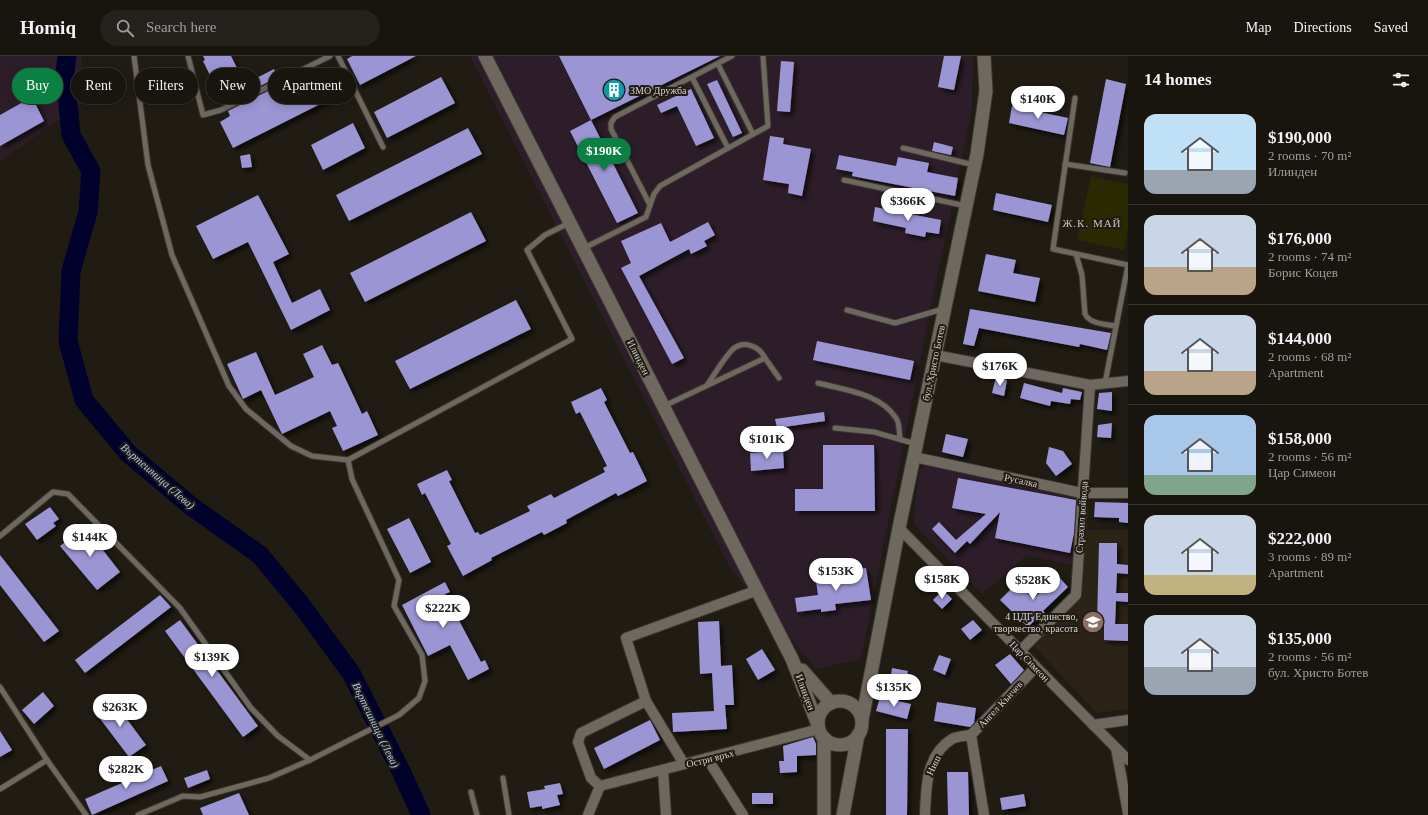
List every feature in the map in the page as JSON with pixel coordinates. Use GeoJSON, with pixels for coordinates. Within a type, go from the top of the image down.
{"type":"FeatureCollection","features":[{"type":"Feature","properties":{"kind":"street","name":"Илинден"},"geometry":{"type":"LineString","coordinates":[[485,56],[758,590],[792,659],[820,731]]}},
{"type":"Feature","properties":{"kind":"street","name":"бул. Христо Ботев"},"geometry":{"type":"LineString","coordinates":[[862,720],[870,670],[916,444],[975,165],[986,91],[984,56]]}},
{"type":"Feature","properties":{"kind":"street"},"geometry":{"type":"LineString","coordinates":[[935,355],[1090,385],[1128,381]]}},
{"type":"Feature","properties":{"kind":"street","name":"Страхил войвода"},"geometry":{"type":"LineString","coordinates":[[1020,651],[1076,595],[1090,385]]}},
{"type":"Feature","properties":{"kind":"street","name":"Русалка"},"geometry":{"type":"LineString","coordinates":[[914,457],[1082,493],[1128,493]]}},
{"type":"Feature","properties":{"kind":"street","name":"Цар Симеон"},"geometry":{"type":"LineString","coordinates":[[899,528],[1128,760]]}},
{"type":"Feature","properties":{"kind":"street"},"geometry":{"type":"LineString","coordinates":[[684,764],[646,701],[626,638],[758,590]]}},
{"type":"Feature","properties":{"kind":"street","name":"Илинден"},"geometry":{"type":"LineString","coordinates":[[792,659],[831,703]]}},
{"type":"Feature","properties":{"kind":"street","name":"Ангел Кънчев"},"geometry":{"type":"LineString","coordinates":[[984,815],[971,735],[1036,667]]}},
{"type":"Feature","properties":{"kind":"street","name":"бул. Христо Ботев"},"geometry":{"type":"LineString","coordinates":[[845,702],[858,694],[870,670]]}},
{"type":"Feature","properties":{"kind":"street"},"geometry":{"type":"LineString","coordinates":[[588,815],[600,786],[591,778],[578,742],[582,733],[646,701]]}},
{"type":"Feature","properties":{"kind":"street"},"geometry":{"type":"LineString","coordinates":[[824,815],[820,731],[821,712],[831,703],[845,702],[856,708],[862,720],[842,815]]}},
{"type":"Feature","properties":{"kind":"street"},"geometry":{"type":"LineString","coordinates":[[1092,725],[1128,720]]}},
{"type":"Feature","properties":{"kind":"street"},"geometry":{"type":"LineString","coordinates":[[820,731],[832,743],[842,745],[851,742],[858,735]]}},
{"type":"Feature","properties":{"kind":"street","name":"Остри връх"},"geometry":{"type":"LineString","coordinates":[[600,786],[706,758],[820,731]]}},
{"type":"Feature","properties":{"kind":"street","name":"Ниш"},"geometry":{"type":"LineString","coordinates":[[925,815],[926,782],[932,763],[941,749],[953,738],[971,735]]}},
{"type":"Feature","properties":{"kind":"street"},"geometry":{"type":"LineString","coordinates":[[1116,748],[1128,813]]}},
{"type":"Feature","properties":{"kind":"street"},"geometry":{"type":"LineString","coordinates":[[706,758],[743,815]]}},
{"type":"Feature","properties":{"kind":"street"},"geometry":{"type":"LineString","coordinates":[[663,770],[666,815]]}},
{"type":"Feature","properties":{"kind":"lane"},"geometry":{"type":"LineString","coordinates":[[134,56],[148,165],[172,255],[229,386],[246,408],[291,446],[312,456],[348,460],[572,339],[527,250],[545,235],[570,222]]}},
{"type":"Feature","properties":{"kind":"lane"},"geometry":{"type":"LineString","coordinates":[[188,56],[203,115],[221,110],[330,56]]}},
{"type":"Feature","properties":{"kind":"lane"},"geometry":{"type":"LineString","coordinates":[[338,56],[383,147]]}},
{"type":"Feature","properties":{"kind":"lane"},"geometry":{"type":"LineString","coordinates":[[584,248],[640,222],[646,217],[650,205],[660,186],[768,126],[763,56]]}},
{"type":"Feature","properties":{"kind":"lane"},"geometry":{"type":"LineString","coordinates":[[650,205],[611,129],[611,123],[615,117],[718,64],[728,57]]}},
{"type":"Feature","properties":{"kind":"lane"},"geometry":{"type":"LineString","coordinates":[[718,64],[754,134]]}},
{"type":"Feature","properties":{"kind":"lane"},"geometry":{"type":"LineString","coordinates":[[692,77],[728,148]]}},
{"type":"Feature","properties":{"kind":"lane"},"geometry":{"type":"LineString","coordinates":[[1075,98],[1053,249],[1128,265],[1105,383]]}},
{"type":"Feature","properties":{"kind":"lane"},"geometry":{"type":"LineString","coordinates":[[903,148],[975,165]]}},
{"type":"Feature","properties":{"kind":"lane"},"geometry":{"type":"LineString","coordinates":[[1065,164],[1125,173]]}},
{"type":"Feature","properties":{"kind":"lane"},"geometry":{"type":"LineString","coordinates":[[844,180],[967,206]]}},
{"type":"Feature","properties":{"kind":"lane"},"geometry":{"type":"LineString","coordinates":[[1076,254],[1082,275],[1085,314],[1087,318],[1092,321],[1115,326]]}},
{"type":"Feature","properties":{"kind":"lane"},"geometry":{"type":"LineString","coordinates":[[847,310],[895,323],[945,308]]}},
{"type":"Feature","properties":{"kind":"lane"},"geometry":{"type":"LineString","coordinates":[[707,385],[733,349],[740,345],[753,346],[759,349],[779,378]]}},
{"type":"Feature","properties":{"kind":"lane"},"geometry":{"type":"LineString","coordinates":[[664,406],[765,358]]}},
{"type":"Feature","properties":{"kind":"lane"},"geometry":{"type":"LineString","coordinates":[[818,383],[872,398],[887,407],[897,419],[900,439]]}},
{"type":"Feature","properties":{"kind":"lane"},"geometry":{"type":"LineString","coordinates":[[835,428],[874,432],[916,444]]}},
{"type":"Feature","properties":{"kind":"lane"},"geometry":{"type":"LineString","coordinates":[[138,815],[183,796],[200,797],[269,778],[310,760],[399,715],[419,698],[425,681],[422,654],[394,606],[399,580],[352,479],[348,460]]}},
{"type":"Feature","properties":{"kind":"lane"},"geometry":{"type":"LineString","coordinates":[[0,536],[54,492],[68,494],[180,608],[251,708],[278,736],[310,760]]}},
{"type":"Feature","properties":{"kind":"lane"},"geometry":{"type":"LineString","coordinates":[[0,687],[47,760],[86,815]]}},
{"type":"Feature","properties":{"kind":"lane"},"geometry":{"type":"LineString","coordinates":[[0,789],[47,760]]}},
{"type":"Feature","properties":{"kind":"lane"},"geometry":{"type":"LineString","coordinates":[[503,778],[510,815]]}},
{"type":"Feature","properties":{"kind":"lane"},"geometry":{"type":"LineString","coordinates":[[471,792],[477,815]]}},
{"type":"Feature","properties":{"kind":"shaded area"},"geometry":{"type":"Polygon","coordinates":[[[0,56],[82,56],[81,68],[71,68],[71,104],[79,104],[79,106],[0,161],[0,56]]]}},
{"type":"Feature","properties":{"kind":"shaded area"},"geometry":{"type":"Polygon","coordinates":[[[470,56],[973,56],[972,110],[928,321],[861,659],[816,669],[730,568],[470,56]]]}},
{"type":"Feature","properties":{"kind":"shaded area"},"geometry":{"type":"Polygon","coordinates":[[[1091,176],[1128,184],[1128,230],[1124,250],[1077,240],[1091,176]]]}},
{"type":"Feature","properties":{"kind":"shaded area"},"geometry":{"type":"Polygon","coordinates":[[[925,465],[1076,497],[1072,565],[1027,555],[982,594],[913,523],[919,470],[925,465]]]}},
{"type":"Feature","properties":{"kind":"shaded area","name":"4 ЦДГ Единство, творчество, красота"},"geometry":{"type":"Polygon","coordinates":[[[1086,530],[1128,530],[1128,709],[1097,713],[1034,646],[1082,598],[1086,530]]]}},
{"type":"Feature","properties":{"kind":"building"},"geometry":{"type":"Polygon","coordinates":[[[203,56],[231,56],[237,68],[206,68],[203,61],[205,60],[203,56]]]}},
{"type":"Feature","properties":{"kind":"building"},"geometry":{"type":"Polygon","coordinates":[[[352,56],[416,56],[360,85],[356,77],[356,68],[352,68],[347,59],[352,56]]]}},
{"type":"Feature","properties":{"kind":"building","name":"ЗМО Дружба"},"geometry":{"type":"Polygon","coordinates":[[[559,56],[720,56],[591,120],[559,56]]]}},
{"type":"Feature","properties":{"kind":"building"},"geometry":{"type":"Polygon","coordinates":[[[944,56],[961,56],[954,90],[938,87],[944,56]]]}},
{"type":"Feature","properties":{"kind":"building"},"geometry":{"type":"Polygon","coordinates":[[[781,61],[794,62],[790,112],[777,111],[781,61]]]}},
{"type":"Feature","properties":{"kind":"building"},"geometry":{"type":"Polygon","coordinates":[[[268,72],[268,82],[260,86],[260,76],[268,72]]]}},
{"type":"Feature","properties":{"kind":"building"},"geometry":{"type":"Polygon","coordinates":[[[441,77],[455,103],[387,138],[374,112],[441,77]]]}},
{"type":"Feature","properties":{"kind":"building"},"geometry":{"type":"Polygon","coordinates":[[[1106,79],[1126,84],[1110,167],[1090,163],[1106,79]]]}},
{"type":"Feature","properties":{"kind":"building"},"geometry":{"type":"Polygon","coordinates":[[[717,80],[742,133],[733,137],[707,84],[717,80]]]}},
{"type":"Feature","properties":{"kind":"building"},"geometry":{"type":"Polygon","coordinates":[[[691,89],[714,138],[696,146],[677,106],[661,113],[657,105],[691,89]]]}},
{"type":"Feature","properties":{"kind":"building"},"geometry":{"type":"Polygon","coordinates":[[[268,91],[268,104],[320,104],[233,148],[220,122],[230,116],[228,111],[242,104],[260,104],[260,95],[268,91]]]}},
{"type":"Feature","properties":{"kind":"building"},"geometry":{"type":"Polygon","coordinates":[[[20,104],[36,104],[44,121],[0,146],[0,115],[20,104]]]}},
{"type":"Feature","properties":{"kind":"building"},"geometry":{"type":"Polygon","coordinates":[[[1012,106],[1068,118],[1064,135],[1009,123],[1012,106]]]}},
{"type":"Feature","properties":{"kind":"building"},"geometry":{"type":"Polygon","coordinates":[[[591,120],[638,213],[617,223],[570,131],[591,120]]]}},
{"type":"Feature","properties":{"kind":"building"},"geometry":{"type":"Polygon","coordinates":[[[353,123],[365,148],[323,170],[311,145],[353,123]]]}},
{"type":"Feature","properties":{"kind":"building"},"geometry":{"type":"Polygon","coordinates":[[[468,128],[482,154],[349,221],[336,195],[468,128]]]}},
{"type":"Feature","properties":{"kind":"building"},"geometry":{"type":"Polygon","coordinates":[[[770,136],[784,138],[783,144],[811,149],[802,196],[788,193],[789,184],[763,180],[770,136]]]}},
{"type":"Feature","properties":{"kind":"building"},"geometry":{"type":"Polygon","coordinates":[[[934,142],[953,147],[951,155],[932,151],[934,142]]]}},
{"type":"Feature","properties":{"kind":"building"},"geometry":{"type":"Polygon","coordinates":[[[250,154],[252,167],[242,168],[240,156],[250,154]]]}},
{"type":"Feature","properties":{"kind":"building"},"geometry":{"type":"Polygon","coordinates":[[[839,155],[896,166],[898,157],[929,163],[927,172],[958,178],[955,196],[852,176],[853,172],[836,169],[839,155]]]}},
{"type":"Feature","properties":{"kind":"building"},"geometry":{"type":"Polygon","coordinates":[[[996,193],[1052,205],[1048,222],[993,210],[996,193]]]}},
{"type":"Feature","properties":{"kind":"building"},"geometry":{"type":"Polygon","coordinates":[[[258,195],[289,254],[273,262],[292,303],[320,289],[330,310],[291,330],[248,242],[213,259],[196,226],[258,195]]]}},
{"type":"Feature","properties":{"kind":"building"},"geometry":{"type":"Polygon","coordinates":[[[875,207],[941,220],[939,234],[926,232],[925,237],[905,233],[906,228],[873,221],[875,207]]]}},
{"type":"Feature","properties":{"kind":"building"},"geometry":{"type":"Polygon","coordinates":[[[471,212],[486,241],[365,302],[350,273],[471,212]]]}},
{"type":"Feature","properties":{"kind":"building"},"geometry":{"type":"Polygon","coordinates":[[[708,222],[715,235],[704,241],[707,246],[691,254],[689,249],[639,276],[684,358],[672,364],[621,268],[631,263],[621,241],[661,223],[670,242],[708,222]]]}},
{"type":"Feature","properties":{"kind":"building"},"geometry":{"type":"Polygon","coordinates":[[[986,254],[1016,260],[1013,273],[1040,278],[1035,302],[978,291],[986,254]]]}},
{"type":"Feature","properties":{"kind":"building"},"geometry":{"type":"Polygon","coordinates":[[[516,300],[531,329],[410,389],[395,361],[516,300]]]}},
{"type":"Feature","properties":{"kind":"building"},"geometry":{"type":"Polygon","coordinates":[[[970,309],[1111,333],[1107,350],[1080,344],[1079,347],[979,328],[974,346],[963,344],[970,309]]]}},
{"type":"Feature","properties":{"kind":"building"},"geometry":{"type":"Polygon","coordinates":[[[817,341],[914,361],[910,380],[813,360],[817,341]]]}},
{"type":"Feature","properties":{"kind":"building"},"geometry":{"type":"Polygon","coordinates":[[[322,345],[332,365],[338,363],[362,414],[367,411],[378,435],[343,451],[332,428],[337,426],[330,411],[282,434],[261,390],[243,399],[227,364],[256,352],[275,395],[314,377],[303,354],[322,345]]]}},
{"type":"Feature","properties":{"kind":"building"},"geometry":{"type":"Polygon","coordinates":[[[996,377],[1007,380],[1004,396],[992,393],[996,377]]]}},
{"type":"Feature","properties":{"kind":"building"},"geometry":{"type":"Polygon","coordinates":[[[1024,383],[1062,393],[1063,388],[1082,392],[1080,400],[1071,399],[1070,404],[1051,401],[1050,406],[1020,398],[1024,383]]]}},
{"type":"Feature","properties":{"kind":"building"},"geometry":{"type":"Polygon","coordinates":[[[601,388],[607,400],[604,402],[630,453],[633,452],[647,481],[618,496],[616,493],[566,520],[567,523],[544,535],[542,532],[491,558],[492,560],[463,576],[447,546],[451,544],[425,493],[422,495],[417,484],[447,470],[452,480],[449,481],[475,533],[478,532],[480,535],[530,511],[527,506],[551,494],[554,498],[605,472],[603,468],[607,466],[580,412],[576,414],[571,402],[601,388]]]}},
{"type":"Feature","properties":{"kind":"building"},"geometry":{"type":"Polygon","coordinates":[[[1112,392],[1112,411],[1097,409],[1099,393],[1112,392]]]}},
{"type":"Feature","properties":{"kind":"building"},"geometry":{"type":"Polygon","coordinates":[[[824,412],[825,421],[777,428],[775,419],[824,412]]]}},
{"type":"Feature","properties":{"kind":"building"},"geometry":{"type":"Polygon","coordinates":[[[1112,423],[1111,438],[1097,437],[1098,425],[1112,423]]]}},
{"type":"Feature","properties":{"kind":"building"},"geometry":{"type":"Polygon","coordinates":[[[946,434],[968,439],[963,457],[942,452],[946,434]]]}},
{"type":"Feature","properties":{"kind":"building"},"geometry":{"type":"Polygon","coordinates":[[[823,445],[874,445],[875,511],[795,511],[795,489],[823,489],[823,445]]]}},
{"type":"Feature","properties":{"kind":"building"},"geometry":{"type":"Polygon","coordinates":[[[1049,447],[1063,451],[1072,464],[1056,476],[1046,463],[1049,447]]]}},
{"type":"Feature","properties":{"kind":"building"},"geometry":{"type":"Polygon","coordinates":[[[783,450],[784,468],[751,471],[750,453],[783,450]]]}},
{"type":"Feature","properties":{"kind":"building"},"geometry":{"type":"Polygon","coordinates":[[[958,478],[1076,500],[1074,533],[1070,553],[995,538],[1000,512],[970,544],[967,541],[955,553],[932,529],[939,522],[956,540],[986,514],[952,508],[958,478]]]}},
{"type":"Feature","properties":{"kind":"building"},"geometry":{"type":"Polygon","coordinates":[[[1095,502],[1128,503],[1128,523],[1119,522],[1119,518],[1094,517],[1095,502]]]}},
{"type":"Feature","properties":{"kind":"building"},"geometry":{"type":"Polygon","coordinates":[[[50,507],[59,519],[53,523],[56,526],[37,540],[25,524],[50,507]]]}},
{"type":"Feature","properties":{"kind":"building"},"geometry":{"type":"Polygon","coordinates":[[[409,518],[431,562],[410,573],[387,529],[409,518]]]}},
{"type":"Feature","properties":{"kind":"building"},"geometry":{"type":"Polygon","coordinates":[[[85,527],[120,572],[97,590],[60,546],[85,527]]]}},
{"type":"Feature","properties":{"kind":"building"},"geometry":{"type":"Polygon","coordinates":[[[1099,543],[1117,543],[1117,564],[1128,565],[1128,574],[1117,573],[1116,593],[1128,593],[1128,602],[1116,601],[1115,624],[1128,624],[1128,641],[1104,640],[1104,624],[1097,623],[1099,543]]]}},
{"type":"Feature","properties":{"kind":"building"},"geometry":{"type":"Polygon","coordinates":[[[0,555],[59,631],[44,642],[0,585],[0,555]]]}},
{"type":"Feature","properties":{"kind":"building"},"geometry":{"type":"Polygon","coordinates":[[[866,568],[871,600],[835,604],[836,610],[821,612],[821,609],[797,612],[795,598],[818,595],[815,574],[829,571],[831,581],[852,578],[851,570],[866,568]]]}},
{"type":"Feature","properties":{"kind":"building"},"geometry":{"type":"Polygon","coordinates":[[[1058,576],[1068,587],[1043,611],[1046,614],[1039,620],[1037,618],[1028,627],[1000,600],[1017,583],[1033,599],[1058,576]]]}},
{"type":"Feature","properties":{"kind":"building"},"geometry":{"type":"Polygon","coordinates":[[[445,582],[450,592],[445,594],[481,662],[485,660],[489,669],[468,680],[450,645],[428,656],[402,605],[445,582]]]}},
{"type":"Feature","properties":{"kind":"building"},"geometry":{"type":"Polygon","coordinates":[[[943,590],[952,599],[942,609],[933,600],[943,590]]]}},
{"type":"Feature","properties":{"kind":"building"},"geometry":{"type":"Polygon","coordinates":[[[160,595],[171,607],[85,673],[75,660],[160,595]]]}},
{"type":"Feature","properties":{"kind":"building"},"geometry":{"type":"Polygon","coordinates":[[[180,620],[258,726],[243,737],[165,631],[180,620]]]}},
{"type":"Feature","properties":{"kind":"building"},"geometry":{"type":"Polygon","coordinates":[[[973,620],[982,630],[970,640],[961,629],[973,620]]]}},
{"type":"Feature","properties":{"kind":"building"},"geometry":{"type":"Polygon","coordinates":[[[719,621],[721,666],[732,665],[734,705],[725,705],[727,729],[673,732],[672,713],[714,711],[712,673],[700,674],[698,622],[719,621]]]}},
{"type":"Feature","properties":{"kind":"building"},"geometry":{"type":"Polygon","coordinates":[[[762,649],[775,670],[758,680],[746,659],[762,649]]]}},
{"type":"Feature","properties":{"kind":"building"},"geometry":{"type":"Polygon","coordinates":[[[1010,654],[1024,670],[1011,684],[995,665],[1010,654]]]}},
{"type":"Feature","properties":{"kind":"building"},"geometry":{"type":"Polygon","coordinates":[[[939,655],[951,659],[945,675],[933,670],[939,655]]]}},
{"type":"Feature","properties":{"kind":"building"},"geometry":{"type":"Polygon","coordinates":[[[892,668],[908,671],[906,684],[890,681],[892,668]]]}},
{"type":"Feature","properties":{"kind":"building"},"geometry":{"type":"Polygon","coordinates":[[[43,692],[54,706],[34,724],[22,710],[43,692]]]}},
{"type":"Feature","properties":{"kind":"building"},"geometry":{"type":"Polygon","coordinates":[[[880,697],[911,704],[907,719],[876,711],[880,697]]]}},
{"type":"Feature","properties":{"kind":"building"},"geometry":{"type":"Polygon","coordinates":[[[112,699],[146,745],[129,757],[95,712],[112,699]]]}},
{"type":"Feature","properties":{"kind":"building"},"geometry":{"type":"Polygon","coordinates":[[[937,702],[976,708],[974,723],[970,727],[934,721],[937,702]]]}},
{"type":"Feature","properties":{"kind":"building"},"geometry":{"type":"Polygon","coordinates":[[[650,720],[660,740],[604,769],[594,748],[650,720]]]}},
{"type":"Feature","properties":{"kind":"building"},"geometry":{"type":"Polygon","coordinates":[[[886,729],[908,729],[907,815],[886,815],[886,729]]]}},
{"type":"Feature","properties":{"kind":"building"},"geometry":{"type":"Polygon","coordinates":[[[0,731],[12,750],[0,757],[0,731]]]}},
{"type":"Feature","properties":{"kind":"building"},"geometry":{"type":"Polygon","coordinates":[[[813,737],[816,744],[816,755],[797,756],[797,772],[780,773],[779,761],[784,761],[783,746],[813,737]]]}},
{"type":"Feature","properties":{"kind":"building"},"geometry":{"type":"Polygon","coordinates":[[[161,766],[168,781],[92,815],[85,799],[161,766]]]}},
{"type":"Feature","properties":{"kind":"building"},"geometry":{"type":"Polygon","coordinates":[[[207,770],[210,779],[188,788],[184,778],[207,770]]]}},
{"type":"Feature","properties":{"kind":"building"},"geometry":{"type":"Polygon","coordinates":[[[947,772],[968,772],[969,815],[948,815],[947,772]]]}},
{"type":"Feature","properties":{"kind":"building"},"geometry":{"type":"Polygon","coordinates":[[[560,783],[563,794],[557,795],[560,805],[542,809],[542,806],[530,808],[527,792],[545,789],[544,786],[560,783]]]}},
{"type":"Feature","properties":{"kind":"building"},"geometry":{"type":"Polygon","coordinates":[[[239,793],[249,815],[203,815],[200,808],[239,793]]]}},
{"type":"Feature","properties":{"kind":"building"},"geometry":{"type":"Polygon","coordinates":[[[752,793],[773,793],[773,804],[752,804],[752,793]]]}},
{"type":"Feature","properties":{"kind":"building"},"geometry":{"type":"Polygon","coordinates":[[[1024,794],[1026,806],[1002,810],[1000,798],[1024,794]]]}},
{"type":"Feature","properties":{"kind":"waterway","name":"Въртешница (Лева)"},"geometry":{"type":"LineString","coordinates":[[67,56],[65,73],[71,135],[91,171],[88,212],[71,271],[68,341],[84,400],[128,453],[191,506],[260,555],[302,606],[351,673],[401,771],[421,815]]}},
{"type":"Feature","properties":{"kind":"place","name":"ЗМО Дружба"},"geometry":{"type":"Point","coordinates":[614,90]}},
{"type":"Feature","properties":{"kind":"place","name":"4 ЦДГ Единство, творчество, красота"},"geometry":{"type":"Point","coordinates":[1093,622]}},
{"type":"Feature","properties":{"kind":"district","name":"Ж.К. МАЙ"},"geometry":{"type":"Point","coordinates":[1092,223]}}]}
